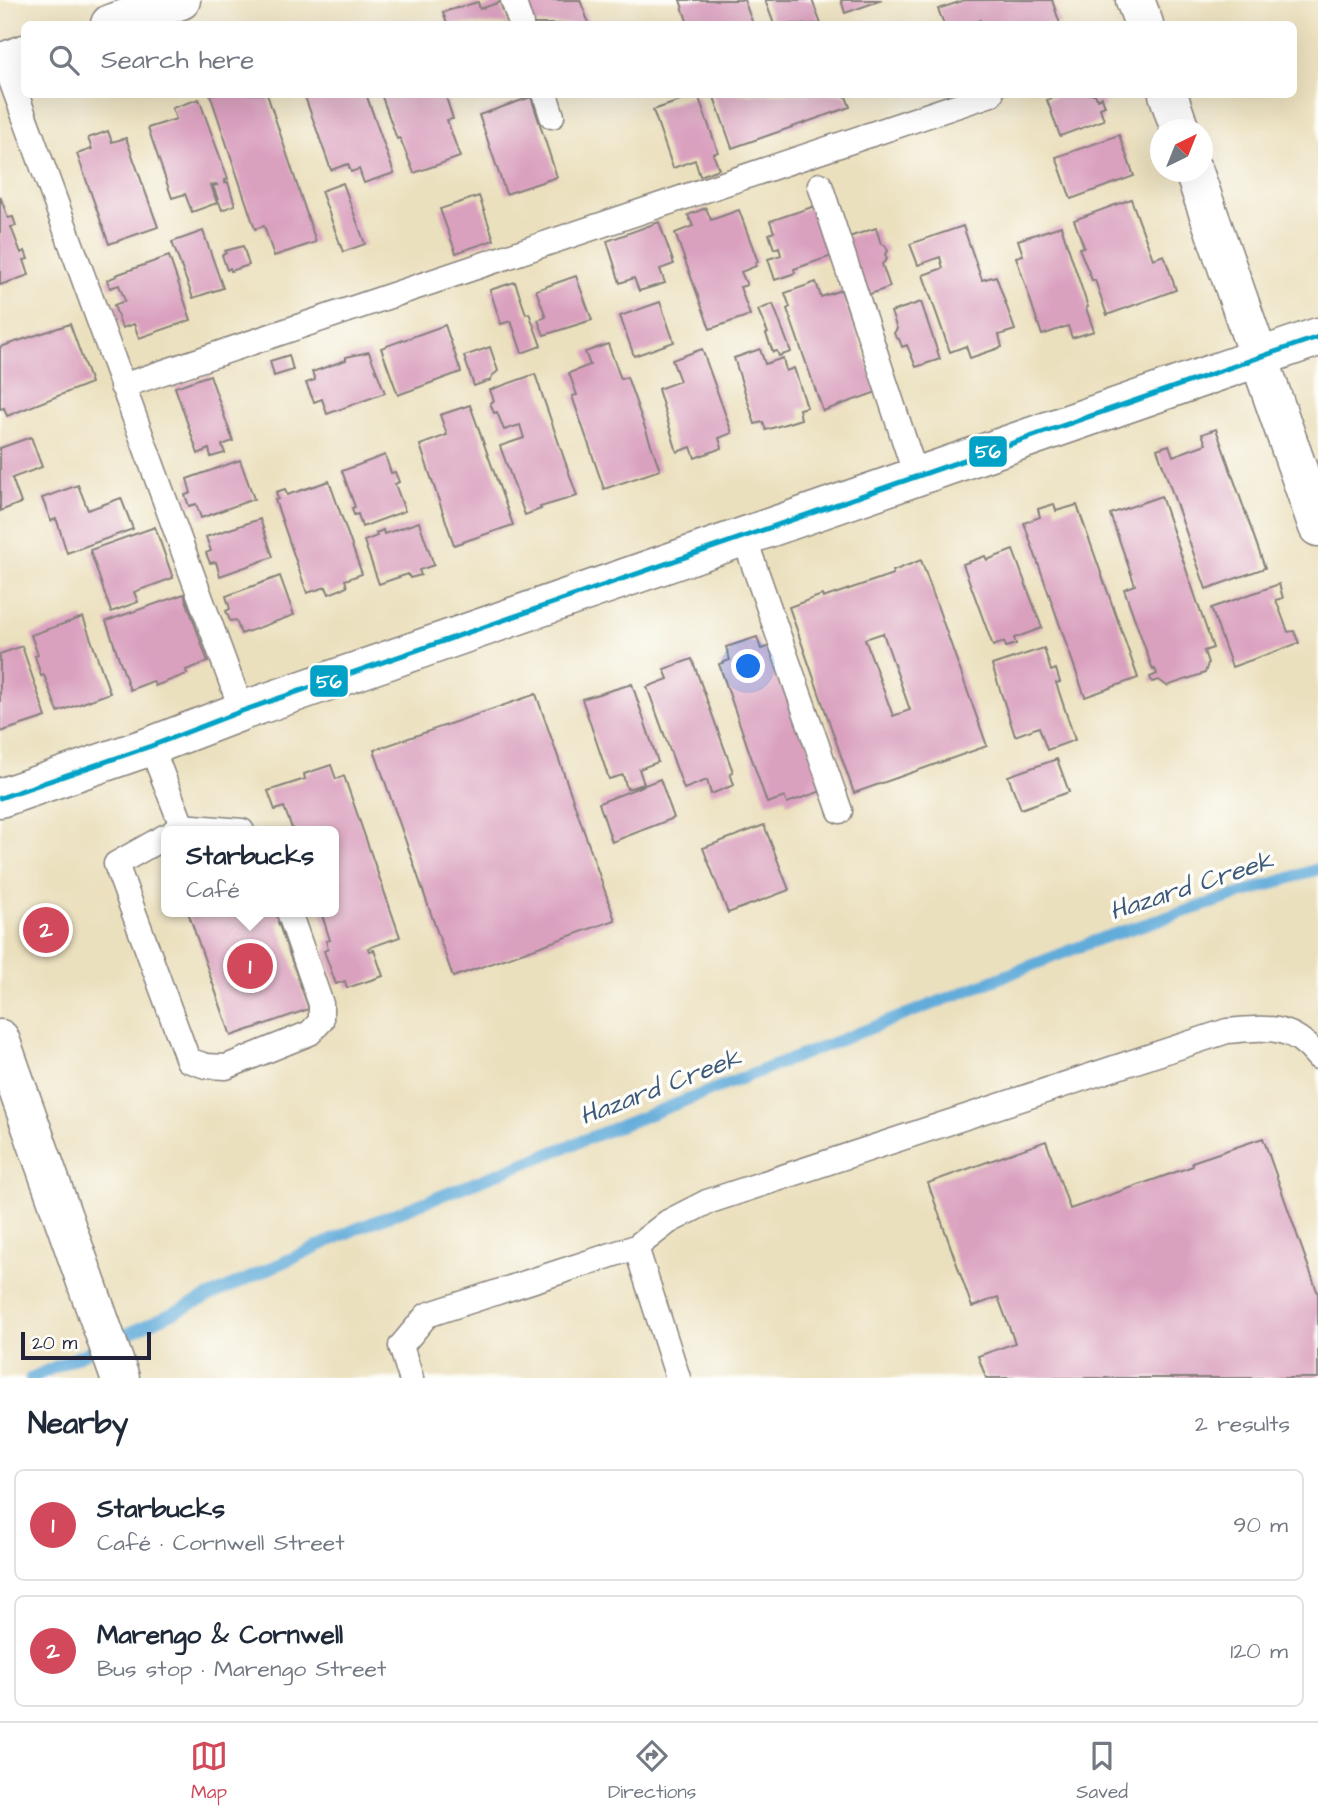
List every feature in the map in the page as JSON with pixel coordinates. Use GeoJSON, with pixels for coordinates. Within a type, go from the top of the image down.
{"type":"FeatureCollection","features":[{"type":"Feature","properties":{"kind":"street"},"geometry":{"type":"LineString","coordinates":[[119,21],[181,0]]}},
{"type":"Feature","properties":{"kind":"street"},"geometry":{"type":"LineString","coordinates":[[1135,0],[1143,21]]}},
{"type":"Feature","properties":{"kind":"street"},"geometry":{"type":"LineString","coordinates":[[1169,98],[1176,119]]}},
{"type":"Feature","properties":{"kind":"street"},"geometry":{"type":"LineString","coordinates":[[1198,182],[1318,527]]}},
{"type":"Feature","properties":{"kind":"street"},"geometry":{"type":"LineString","coordinates":[[0,798],[151,746],[242,711],[1318,337]]}},
{"type":"Feature","properties":{"kind":"street"},"geometry":{"type":"LineString","coordinates":[[0,1039],[120,1378]]}},
{"type":"Feature","properties":{"kind":"lane"},"geometry":{"type":"LineString","coordinates":[[513,0],[521,21]]}},
{"type":"Feature","properties":{"kind":"lane"},"geometry":{"type":"LineString","coordinates":[[10,59],[21,91]]}},
{"type":"Feature","properties":{"kind":"lane"},"geometry":{"type":"LineString","coordinates":[[23,98],[122,386],[242,711]]}},
{"type":"Feature","properties":{"kind":"lane"},"geometry":{"type":"LineString","coordinates":[[122,386],[979,98]]}},
{"type":"Feature","properties":{"kind":"lane"},"geometry":{"type":"LineString","coordinates":[[820,185],[916,476]]}},
{"type":"Feature","properties":{"kind":"lane"},"geometry":{"type":"LineString","coordinates":[[744,537],[841,811]]}},
{"type":"Feature","properties":{"kind":"lane"},"geometry":{"type":"LineString","coordinates":[[151,746],[173,826]]}},
{"type":"Feature","properties":{"kind":"lane"},"geometry":{"type":"LineString","coordinates":[[161,838],[116,864],[188,1060],[206,1066],[226,1067],[310,1033],[321,1021],[321,1004],[291,917]]}},
{"type":"Feature","properties":{"kind":"lane"},"geometry":{"type":"LineString","coordinates":[[411,1378],[401,1346],[427,1315],[636,1247],[668,1222],[707,1202],[1227,1031],[1273,1028],[1306,1042],[1318,1057]]}},
{"type":"Feature","properties":{"kind":"lane"},"geometry":{"type":"LineString","coordinates":[[636,1247],[678,1378]]}},
{"type":"Feature","properties":{"kind":"building"},"geometry":{"type":"Polygon","coordinates":[[[522,0],[580,0],[588,21],[530,21],[522,0]]]}},
{"type":"Feature","properties":{"kind":"building"},"geometry":{"type":"Polygon","coordinates":[[[680,0],[744,0],[752,21],[687,21],[680,0]]]}},
{"type":"Feature","properties":{"kind":"building"},"geometry":{"type":"Polygon","coordinates":[[[765,0],[812,0],[820,21],[773,21],[765,0]]]}},
{"type":"Feature","properties":{"kind":"building"},"geometry":{"type":"Polygon","coordinates":[[[841,0],[882,0],[845,13],[841,0]]]}},
{"type":"Feature","properties":{"kind":"building"},"geometry":{"type":"Polygon","coordinates":[[[965,0],[1052,0],[1059,21],[943,21],[938,9],[965,0]]]}},
{"type":"Feature","properties":{"kind":"building"},"geometry":{"type":"Polygon","coordinates":[[[478,2],[480,9],[500,2],[507,21],[446,21],[443,12],[478,2]]]}},
{"type":"Feature","properties":{"kind":"building"},"geometry":{"type":"Polygon","coordinates":[[[211,98],[268,98],[316,242],[274,256],[264,226],[255,229],[211,98]]]}},
{"type":"Feature","properties":{"kind":"building"},"geometry":{"type":"Polygon","coordinates":[[[305,98],[367,98],[394,173],[364,183],[359,169],[351,172],[348,164],[331,170],[305,98]]]}},
{"type":"Feature","properties":{"kind":"building"},"geometry":{"type":"Polygon","coordinates":[[[382,98],[446,98],[453,119],[447,120],[460,157],[414,173],[400,138],[397,139],[382,98]]]}},
{"type":"Feature","properties":{"kind":"building"},"geometry":{"type":"Polygon","coordinates":[[[531,98],[557,177],[506,194],[479,115],[531,98]]]}},
{"type":"Feature","properties":{"kind":"building"},"geometry":{"type":"Polygon","coordinates":[[[689,98],[699,98],[718,152],[713,154],[719,169],[700,176],[695,160],[673,168],[653,110],[689,98]]]}},
{"type":"Feature","properties":{"kind":"building"},"geometry":{"type":"Polygon","coordinates":[[[714,98],[847,98],[850,107],[732,148],[714,98]]]}},
{"type":"Feature","properties":{"kind":"building"},"geometry":{"type":"Polygon","coordinates":[[[1102,98],[1105,106],[1100,108],[1104,120],[1060,136],[1047,100],[1102,98]]]}},
{"type":"Feature","properties":{"kind":"building"},"geometry":{"type":"Polygon","coordinates":[[[199,99],[228,179],[225,183],[228,182],[235,205],[222,210],[213,186],[216,184],[211,185],[217,203],[192,212],[185,194],[172,198],[148,128],[176,119],[172,108],[199,99]]]}},
{"type":"Feature","properties":{"kind":"building"},"geometry":{"type":"Polygon","coordinates":[[[108,131],[112,142],[126,138],[158,227],[109,244],[77,154],[92,149],[88,138],[108,131]]]}},
{"type":"Feature","properties":{"kind":"building"},"geometry":{"type":"Polygon","coordinates":[[[1119,135],[1134,176],[1071,199],[1056,157],[1119,135]]]}},
{"type":"Feature","properties":{"kind":"building"},"geometry":{"type":"Polygon","coordinates":[[[343,183],[365,244],[343,252],[321,191],[343,183]]]}},
{"type":"Feature","properties":{"kind":"building"},"geometry":{"type":"Polygon","coordinates":[[[0,196],[8,218],[13,217],[16,226],[11,227],[21,253],[25,251],[28,259],[24,260],[29,275],[0,285],[0,196]]]}},
{"type":"Feature","properties":{"kind":"building"},"geometry":{"type":"Polygon","coordinates":[[[479,196],[494,240],[456,253],[440,209],[479,196]]]}},
{"type":"Feature","properties":{"kind":"building"},"geometry":{"type":"Polygon","coordinates":[[[1131,199],[1153,259],[1164,255],[1176,290],[1107,315],[1095,280],[1092,280],[1079,248],[1084,247],[1074,220],[1131,199]]]}},
{"type":"Feature","properties":{"kind":"building"},"geometry":{"type":"Polygon","coordinates":[[[815,206],[832,256],[794,269],[795,273],[775,280],[768,259],[781,255],[779,247],[774,249],[769,234],[774,232],[770,221],[815,206]]]}},
{"type":"Feature","properties":{"kind":"building"},"geometry":{"type":"Polygon","coordinates":[[[706,208],[711,220],[739,210],[758,262],[755,263],[756,266],[741,272],[747,285],[740,287],[750,315],[710,329],[675,233],[693,226],[688,215],[706,208]]]}},
{"type":"Feature","properties":{"kind":"building"},"geometry":{"type":"Polygon","coordinates":[[[659,222],[674,264],[660,269],[665,283],[639,291],[634,278],[620,283],[607,241],[659,222]]]}},
{"type":"Feature","properties":{"kind":"building"},"geometry":{"type":"Polygon","coordinates":[[[963,226],[982,280],[996,276],[1015,330],[999,335],[1002,347],[970,358],[966,346],[950,352],[923,275],[943,268],[940,257],[918,265],[910,244],[963,226]]]}},
{"type":"Feature","properties":{"kind":"building"},"geometry":{"type":"Polygon","coordinates":[[[1061,226],[1094,331],[1072,338],[1068,326],[1042,335],[1016,257],[1023,255],[1018,240],[1061,226]]]}},
{"type":"Feature","properties":{"kind":"building"},"geometry":{"type":"Polygon","coordinates":[[[876,228],[881,244],[885,245],[888,251],[885,254],[887,259],[882,264],[890,287],[865,296],[846,238],[876,228]]]}},
{"type":"Feature","properties":{"kind":"building"},"geometry":{"type":"Polygon","coordinates":[[[203,231],[223,288],[193,298],[172,242],[203,231]]]}},
{"type":"Feature","properties":{"kind":"building"},"geometry":{"type":"Polygon","coordinates":[[[243,246],[249,265],[227,270],[222,255],[225,251],[243,246]]]}},
{"type":"Feature","properties":{"kind":"building"},"geometry":{"type":"Polygon","coordinates":[[[169,256],[191,320],[139,338],[134,324],[122,328],[114,305],[125,301],[119,285],[110,288],[107,280],[169,256]]]}},
{"type":"Feature","properties":{"kind":"building"},"geometry":{"type":"Polygon","coordinates":[[[576,276],[592,320],[544,335],[538,320],[546,317],[536,290],[576,276]]]}},
{"type":"Feature","properties":{"kind":"building"},"geometry":{"type":"Polygon","coordinates":[[[515,282],[541,346],[522,353],[511,321],[501,324],[490,290],[515,282]]]}},
{"type":"Feature","properties":{"kind":"building"},"geometry":{"type":"Polygon","coordinates":[[[816,282],[821,297],[841,290],[877,392],[823,411],[787,309],[790,307],[785,293],[816,282]]]}},
{"type":"Feature","properties":{"kind":"building"},"geometry":{"type":"Polygon","coordinates":[[[660,302],[674,342],[634,356],[620,316],[660,302]]]}},
{"type":"Feature","properties":{"kind":"building"},"geometry":{"type":"Polygon","coordinates":[[[921,302],[940,359],[916,367],[907,345],[902,347],[896,338],[894,333],[897,329],[891,312],[921,302]]]}},
{"type":"Feature","properties":{"kind":"building"},"geometry":{"type":"Polygon","coordinates":[[[773,304],[791,352],[779,356],[777,351],[773,352],[758,310],[773,304]]]}},
{"type":"Feature","properties":{"kind":"building"},"geometry":{"type":"Polygon","coordinates":[[[70,324],[91,383],[7,416],[4,408],[0,409],[0,347],[70,324]]]}},
{"type":"Feature","properties":{"kind":"building"},"geometry":{"type":"Polygon","coordinates":[[[445,325],[461,372],[398,395],[381,348],[445,325]]]}},
{"type":"Feature","properties":{"kind":"building"},"geometry":{"type":"Polygon","coordinates":[[[608,344],[621,379],[627,377],[660,470],[604,489],[572,396],[577,395],[569,373],[590,365],[585,352],[608,344]]]}},
{"type":"Feature","properties":{"kind":"building"},"geometry":{"type":"Polygon","coordinates":[[[490,347],[498,371],[491,380],[474,386],[464,356],[490,347]]]}},
{"type":"Feature","properties":{"kind":"building"},"geometry":{"type":"Polygon","coordinates":[[[702,349],[732,433],[719,438],[722,448],[695,458],[691,447],[677,452],[658,389],[680,381],[672,360],[702,349]]]}},
{"type":"Feature","properties":{"kind":"building"},"geometry":{"type":"Polygon","coordinates":[[[760,349],[765,364],[783,358],[786,371],[794,368],[807,407],[799,409],[801,419],[766,430],[763,422],[755,424],[734,358],[760,349]]]}},
{"type":"Feature","properties":{"kind":"building"},"geometry":{"type":"Polygon","coordinates":[[[369,352],[385,393],[327,414],[322,399],[314,402],[306,383],[315,380],[312,372],[346,360],[346,357],[369,352]]]}},
{"type":"Feature","properties":{"kind":"building"},"geometry":{"type":"Polygon","coordinates":[[[289,355],[293,370],[274,376],[270,361],[289,355]]]}},
{"type":"Feature","properties":{"kind":"building"},"geometry":{"type":"Polygon","coordinates":[[[535,374],[577,496],[540,507],[541,509],[525,515],[500,446],[524,438],[520,425],[504,430],[490,403],[494,401],[490,390],[535,374]]]}},
{"type":"Feature","properties":{"kind":"building"},"geometry":{"type":"Polygon","coordinates":[[[210,375],[233,441],[222,445],[225,453],[211,457],[209,449],[198,454],[175,387],[210,375]]]}},
{"type":"Feature","properties":{"kind":"building"},"geometry":{"type":"Polygon","coordinates":[[[470,405],[513,525],[454,545],[420,445],[447,435],[440,415],[470,405]]]}},
{"type":"Feature","properties":{"kind":"building"},"geometry":{"type":"Polygon","coordinates":[[[1216,429],[1265,568],[1206,589],[1157,449],[1169,445],[1173,456],[1206,444],[1202,434],[1216,429]]]}},
{"type":"Feature","properties":{"kind":"building"},"geometry":{"type":"Polygon","coordinates":[[[31,437],[42,467],[12,478],[21,503],[0,511],[0,448],[31,437]]]}},
{"type":"Feature","properties":{"kind":"building"},"geometry":{"type":"Polygon","coordinates":[[[385,455],[391,473],[395,472],[399,482],[395,484],[405,511],[362,527],[358,514],[354,515],[352,508],[355,507],[342,471],[385,455]]]}},
{"type":"Feature","properties":{"kind":"building"},"geometry":{"type":"Polygon","coordinates":[[[240,460],[254,499],[201,518],[196,504],[189,506],[185,495],[191,493],[187,479],[240,460]]]}},
{"type":"Feature","properties":{"kind":"building"},"geometry":{"type":"Polygon","coordinates":[[[329,481],[362,574],[345,580],[347,587],[329,594],[326,587],[307,593],[275,500],[278,499],[276,492],[285,489],[287,495],[329,481]]]}},
{"type":"Feature","properties":{"kind":"building"},"geometry":{"type":"Polygon","coordinates":[[[78,485],[88,510],[121,498],[133,529],[67,553],[57,521],[51,521],[42,498],[78,485]]]}},
{"type":"Feature","properties":{"kind":"building"},"geometry":{"type":"Polygon","coordinates":[[[1161,496],[1213,648],[1204,651],[1208,663],[1205,673],[1167,686],[1159,680],[1152,682],[1150,677],[1157,674],[1155,669],[1153,670],[1124,589],[1135,585],[1110,514],[1161,496]]]}},
{"type":"Feature","properties":{"kind":"building"},"geometry":{"type":"Polygon","coordinates":[[[1054,504],[1056,511],[1077,505],[1138,678],[1085,697],[1024,523],[1040,517],[1038,509],[1054,504]]]}},
{"type":"Feature","properties":{"kind":"building"},"geometry":{"type":"Polygon","coordinates":[[[260,519],[273,557],[220,576],[216,562],[210,563],[206,553],[211,551],[206,537],[260,519]]]}},
{"type":"Feature","properties":{"kind":"building"},"geometry":{"type":"Polygon","coordinates":[[[419,522],[434,565],[419,570],[421,575],[410,578],[408,574],[379,584],[364,541],[377,536],[376,533],[383,530],[384,534],[419,522]]]}},
{"type":"Feature","properties":{"kind":"building"},"geometry":{"type":"Polygon","coordinates":[[[155,527],[173,578],[134,592],[138,602],[111,612],[90,550],[155,527]]]}},
{"type":"Feature","properties":{"kind":"building"},"geometry":{"type":"Polygon","coordinates":[[[1013,550],[1042,628],[1014,638],[1016,644],[1006,647],[1004,642],[993,646],[963,564],[985,556],[987,560],[1013,550]]]}},
{"type":"Feature","properties":{"kind":"building"},"geometry":{"type":"Polygon","coordinates":[[[921,560],[987,746],[854,793],[789,607],[893,574],[893,571],[921,560]],[[883,633],[865,639],[893,716],[910,710],[883,633]]]}},
{"type":"Feature","properties":{"kind":"building"},"geometry":{"type":"Polygon","coordinates":[[[280,576],[294,615],[241,634],[236,620],[230,621],[226,611],[230,609],[226,596],[280,576]]]}},
{"type":"Feature","properties":{"kind":"building"},"geometry":{"type":"Polygon","coordinates":[[[1279,584],[1283,598],[1276,600],[1288,632],[1294,631],[1299,643],[1232,667],[1211,608],[1279,584]]]}},
{"type":"Feature","properties":{"kind":"building"},"geometry":{"type":"Polygon","coordinates":[[[184,594],[208,662],[186,670],[187,674],[155,686],[153,681],[130,690],[106,621],[184,594]]]}},
{"type":"Feature","properties":{"kind":"building"},"geometry":{"type":"Polygon","coordinates":[[[83,617],[110,693],[58,712],[44,675],[41,676],[31,635],[83,617]]]}},
{"type":"Feature","properties":{"kind":"building"},"geometry":{"type":"Polygon","coordinates":[[[757,637],[761,649],[773,645],[825,790],[787,803],[785,797],[767,803],[719,664],[730,660],[726,647],[757,637]]]}},
{"type":"Feature","properties":{"kind":"building"},"geometry":{"type":"Polygon","coordinates":[[[22,646],[46,717],[0,732],[0,654],[22,646]]]}},
{"type":"Feature","properties":{"kind":"building"},"geometry":{"type":"Polygon","coordinates":[[[1044,648],[1051,671],[1056,669],[1060,682],[1056,683],[1075,740],[1047,750],[1039,727],[1015,736],[992,665],[1044,648]]]}},
{"type":"Feature","properties":{"kind":"building"},"geometry":{"type":"Polygon","coordinates":[[[692,659],[733,772],[730,773],[734,785],[711,794],[707,780],[684,789],[647,687],[668,679],[664,669],[692,659]]]}},
{"type":"Feature","properties":{"kind":"building"},"geometry":{"type":"Polygon","coordinates":[[[632,684],[658,762],[639,769],[644,784],[627,789],[623,775],[609,779],[582,699],[632,684]]]}},
{"type":"Feature","properties":{"kind":"building"},"geometry":{"type":"Polygon","coordinates":[[[536,694],[615,920],[453,977],[374,750],[536,694]]]}},
{"type":"Feature","properties":{"kind":"building"},"geometry":{"type":"Polygon","coordinates":[[[1057,759],[1069,792],[1021,809],[1008,776],[1057,759]]]}},
{"type":"Feature","properties":{"kind":"building"},"geometry":{"type":"Polygon","coordinates":[[[331,765],[336,779],[344,776],[400,937],[368,948],[369,951],[374,950],[383,976],[347,988],[345,981],[336,984],[324,951],[328,949],[326,941],[330,940],[323,917],[339,917],[339,826],[291,826],[284,807],[275,810],[268,791],[305,779],[304,774],[331,765]]]}},
{"type":"Feature","properties":{"kind":"building"},"geometry":{"type":"Polygon","coordinates":[[[660,779],[674,818],[612,842],[599,803],[660,779]]]}},
{"type":"Feature","properties":{"kind":"building"},"geometry":{"type":"Polygon","coordinates":[[[764,825],[789,890],[728,913],[703,848],[764,825]]]}},
{"type":"Feature","properties":{"kind":"building"},"geometry":{"type":"Polygon","coordinates":[[[190,917],[285,917],[278,922],[309,1009],[231,1036],[190,917]]]}},
{"type":"Feature","properties":{"kind":"building"},"geometry":{"type":"Polygon","coordinates":[[[1263,1138],[1318,1294],[1318,1378],[986,1378],[978,1356],[1015,1343],[998,1297],[972,1307],[928,1183],[1046,1141],[1070,1209],[1193,1166],[1192,1162],[1263,1138]]]}},
{"type":"Feature","properties":{"kind":"waterway","name":"Hazard Creek"},"geometry":{"type":"LineString","coordinates":[[31,1378],[358,1228],[1102,938],[1318,869]]}},
{"type":"Feature","properties":{"kind":"transit line","name":"56"},"geometry":{"type":"LineString","coordinates":[[0,798],[151,746],[242,711],[1318,337]]}},
{"type":"Feature","properties":{"kind":"place","name":"Marengo & Cornwell"},"geometry":{"type":"Point","coordinates":[46,930]}},
{"type":"Feature","properties":{"kind":"place","name":"Starbucks"},"geometry":{"type":"Point","coordinates":[250,966]}}]}
